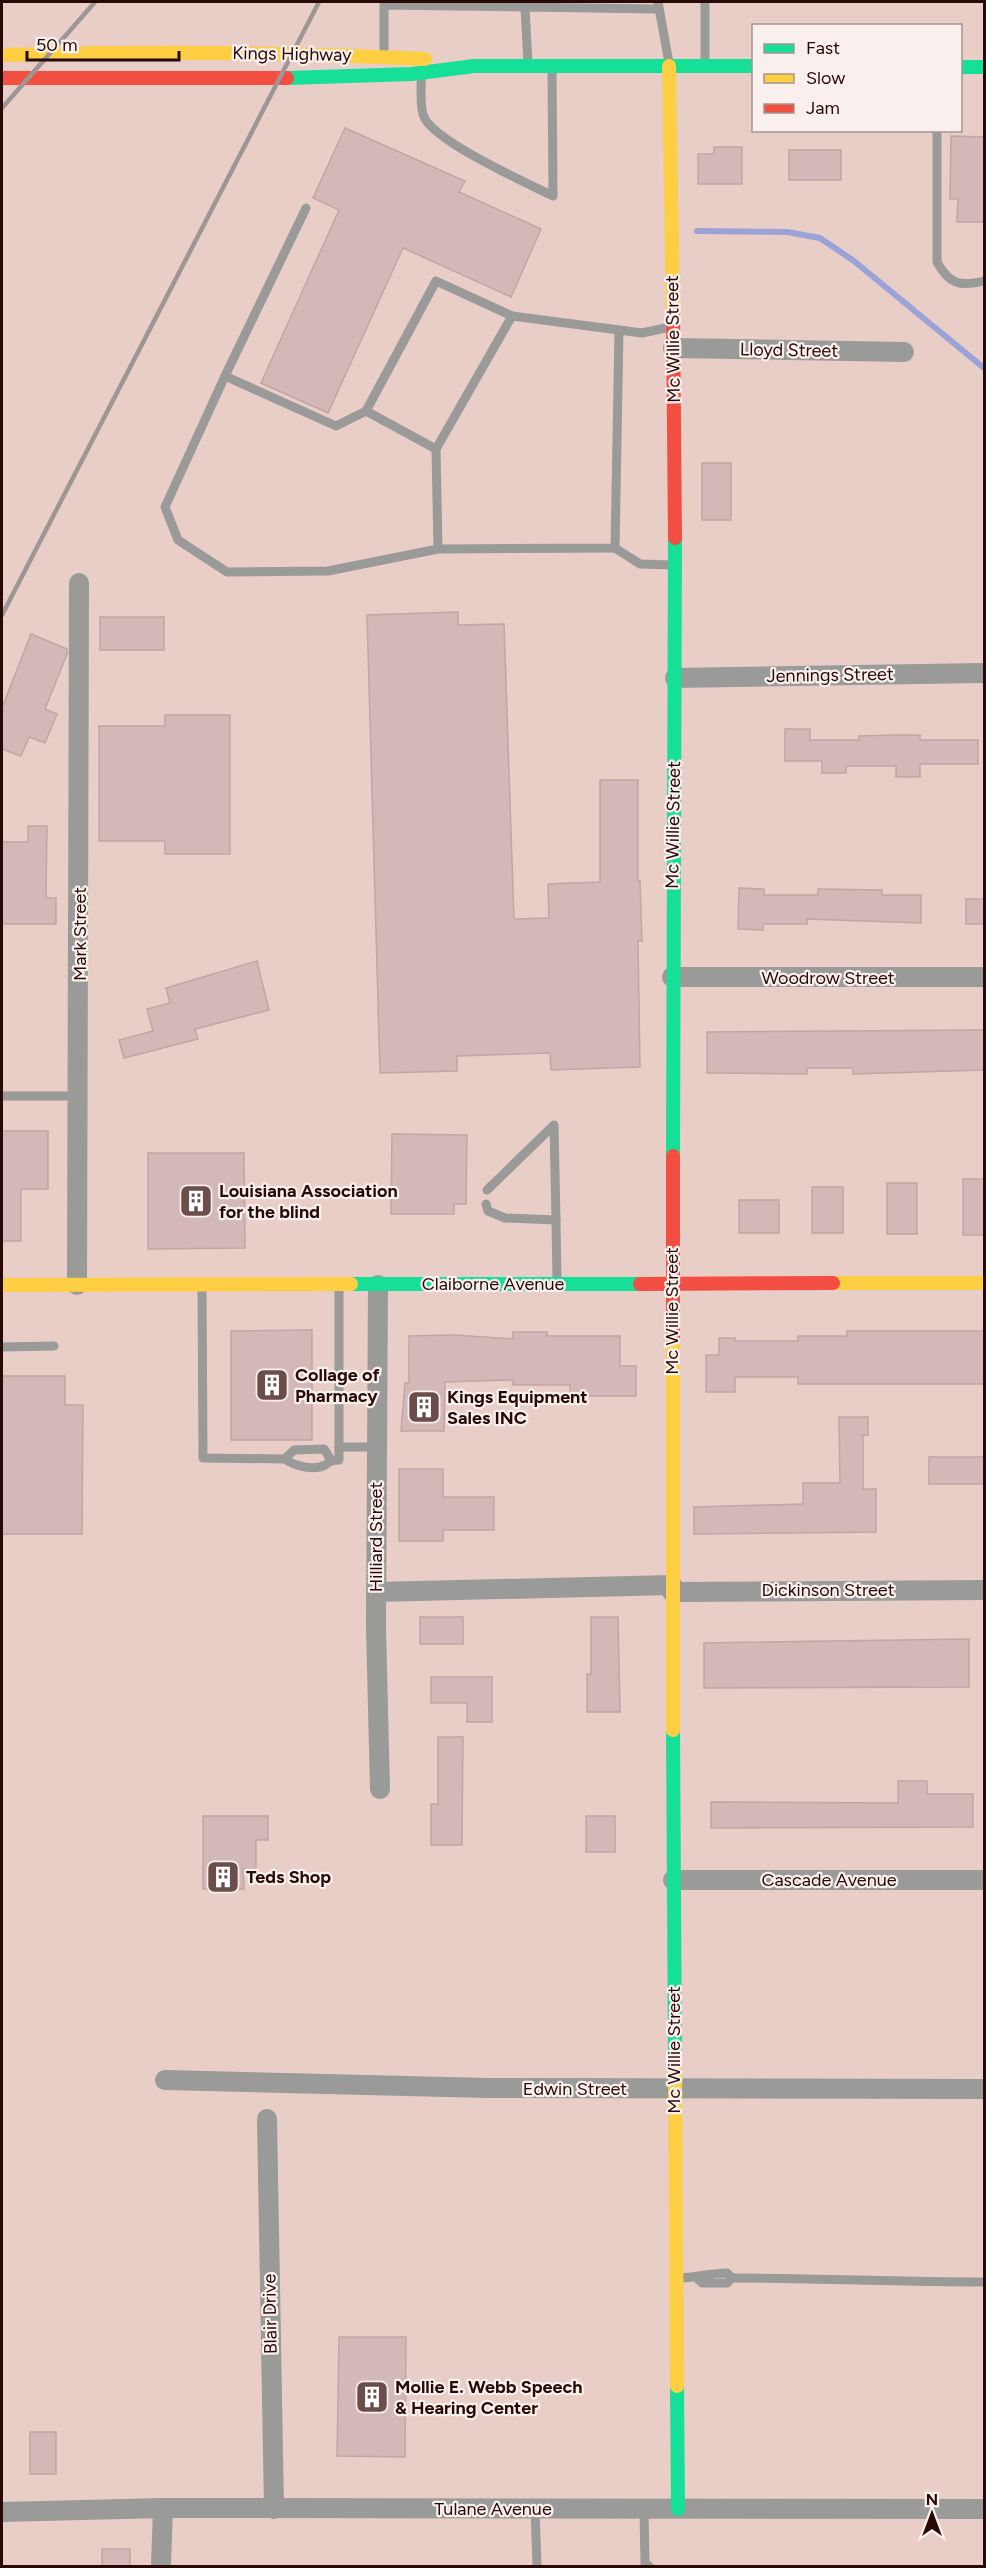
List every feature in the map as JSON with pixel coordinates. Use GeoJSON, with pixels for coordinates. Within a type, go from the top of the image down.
{"type":"FeatureCollection","features":[{"type":"Feature","properties":{"kind":"street","name":"Kings Highway"},"geometry":{"type":"LineString","coordinates":[[2,55],[110,52],[384,56],[421,66]]}},
{"type":"Feature","properties":{"kind":"street","name":"Kings Highway"},"geometry":{"type":"LineString","coordinates":[[2,78],[330,78],[421,66],[752,66]]}},
{"type":"Feature","properties":{"kind":"street","name":"Mc Willie Street"},"geometry":{"type":"LineString","coordinates":[[669,66],[675,678],[672,977],[672,1588],[678,2509]]}},
{"type":"Feature","properties":{"kind":"street"},"geometry":{"type":"LineString","coordinates":[[962,67],[984,67]]}},
{"type":"Feature","properties":{"kind":"street","name":"Lloyd Street"},"geometry":{"type":"LineString","coordinates":[[673,348],[904,352]]}},
{"type":"Feature","properties":{"kind":"street","name":"Mark Street"},"geometry":{"type":"LineString","coordinates":[[78,1285],[79,583]]}},
{"type":"Feature","properties":{"kind":"street","name":"Jennings Street"},"geometry":{"type":"LineString","coordinates":[[675,678],[984,673]]}},
{"type":"Feature","properties":{"kind":"street","name":"Woodrow Street"},"geometry":{"type":"LineString","coordinates":[[672,977],[984,977]]}},
{"type":"Feature","properties":{"kind":"street","name":"Claiborne Avenue"},"geometry":{"type":"LineString","coordinates":[[2,1285],[984,1283]]}},
{"type":"Feature","properties":{"kind":"street","name":"Hilliard Street"},"geometry":{"type":"LineString","coordinates":[[378,1285],[376,1592],[380,1789]]}},
{"type":"Feature","properties":{"kind":"street","name":"Dickinson Street"},"geometry":{"type":"LineString","coordinates":[[376,1592],[672,1588],[984,1590]]}},
{"type":"Feature","properties":{"kind":"street","name":"Cascade Avenue"},"geometry":{"type":"LineString","coordinates":[[673,1880],[984,1880]]}},
{"type":"Feature","properties":{"kind":"street","name":"Edwin Street"},"geometry":{"type":"LineString","coordinates":[[165,2080],[488,2088],[984,2089]]}},
{"type":"Feature","properties":{"kind":"street","name":"Blair Drive"},"geometry":{"type":"LineString","coordinates":[[267,2119],[274,2509]]}},
{"type":"Feature","properties":{"kind":"street"},"geometry":{"type":"LineString","coordinates":[[161,2566],[163,2508]]}},
{"type":"Feature","properties":{"kind":"street","name":"Tulane Avenue"},"geometry":{"type":"LineString","coordinates":[[2,2512],[163,2508],[984,2509]]}},
{"type":"Feature","properties":{"kind":"lane"},"geometry":{"type":"LineString","coordinates":[[705,2],[705,66]]}},
{"type":"Feature","properties":{"kind":"lane"},"geometry":{"type":"LineString","coordinates":[[384,56],[384,3],[525,8],[658,5],[669,66]]}},
{"type":"Feature","properties":{"kind":"lane"},"geometry":{"type":"LineString","coordinates":[[525,8],[528,66]]}},
{"type":"Feature","properties":{"kind":"lane"},"geometry":{"type":"LineString","coordinates":[[421,66],[422,110],[424,119],[435,130],[484,161],[553,196],[552,66]]}},
{"type":"Feature","properties":{"kind":"lane"},"geometry":{"type":"LineString","coordinates":[[937,132],[937,262],[946,278],[961,284],[984,281]]}},
{"type":"Feature","properties":{"kind":"lane"},"geometry":{"type":"LineString","coordinates":[[306,208],[165,507],[178,540],[227,572],[328,571],[438,549],[615,548],[640,564],[673,566]]}},
{"type":"Feature","properties":{"kind":"lane"},"geometry":{"type":"LineString","coordinates":[[225,376],[336,426],[366,411],[436,281],[512,316],[642,333],[673,327]]}},
{"type":"Feature","properties":{"kind":"lane"},"geometry":{"type":"LineString","coordinates":[[438,549],[436,449],[512,316]]}},
{"type":"Feature","properties":{"kind":"lane"},"geometry":{"type":"LineString","coordinates":[[615,548],[619,330]]}},
{"type":"Feature","properties":{"kind":"lane"},"geometry":{"type":"LineString","coordinates":[[366,411],[436,449]]}},
{"type":"Feature","properties":{"kind":"lane"},"geometry":{"type":"LineString","coordinates":[[2,1096],[80,1096]]}},
{"type":"Feature","properties":{"kind":"lane"},"geometry":{"type":"LineString","coordinates":[[487,1190],[555,1125],[557,1284]]}},
{"type":"Feature","properties":{"kind":"lane"},"geometry":{"type":"LineString","coordinates":[[486,1204],[488,1211],[505,1218],[556,1220]]}},
{"type":"Feature","properties":{"kind":"lane"},"geometry":{"type":"LineString","coordinates":[[202,1285],[203,1458],[285,1459],[294,1466],[323,1466],[331,1460],[339,1460],[339,1285]]}},
{"type":"Feature","properties":{"kind":"lane"},"geometry":{"type":"LineString","coordinates":[[2,1347],[54,1346]]}},
{"type":"Feature","properties":{"kind":"lane"},"geometry":{"type":"LineString","coordinates":[[339,1447],[377,1447]]}},
{"type":"Feature","properties":{"kind":"lane"},"geometry":{"type":"LineString","coordinates":[[285,1459],[294,1450],[324,1449],[331,1460]]}},
{"type":"Feature","properties":{"kind":"lane"},"geometry":{"type":"LineString","coordinates":[[676,2278],[697,2278],[702,2283],[727,2283],[732,2278],[849,2278],[870,2282],[984,2282]]}},
{"type":"Feature","properties":{"kind":"lane"},"geometry":{"type":"LineString","coordinates":[[536,2509],[537,2566]]}},
{"type":"Feature","properties":{"kind":"lane"},"geometry":{"type":"LineString","coordinates":[[644,2509],[646,2566]]}},
{"type":"Feature","properties":{"kind":"building"},"geometry":{"type":"Polygon","coordinates":[[[345,128],[465,181],[459,192],[541,229],[511,297],[403,248],[328,413],[261,383],[339,210],[313,198],[345,128]]]}},
{"type":"Feature","properties":{"kind":"building"},"geometry":{"type":"Polygon","coordinates":[[[951,136],[984,137],[984,222],[957,222],[958,199],[950,199],[951,136]]]}},
{"type":"Feature","properties":{"kind":"building"},"geometry":{"type":"Polygon","coordinates":[[[714,147],[742,147],[742,184],[698,184],[698,154],[714,154],[714,147]]]}},
{"type":"Feature","properties":{"kind":"building"},"geometry":{"type":"Polygon","coordinates":[[[789,150],[841,150],[841,180],[789,180],[789,150]]]}},
{"type":"Feature","properties":{"kind":"building"},"geometry":{"type":"Polygon","coordinates":[[[702,463],[731,463],[731,520],[702,520],[702,463]]]}},
{"type":"Feature","properties":{"kind":"building"},"geometry":{"type":"Polygon","coordinates":[[[458,612],[458,625],[504,624],[514,919],[549,918],[548,884],[600,882],[600,780],[638,780],[638,881],[640,881],[642,941],[638,941],[640,1067],[551,1070],[550,1053],[457,1056],[457,1071],[380,1073],[367,615],[458,612]]]}},
{"type":"Feature","properties":{"kind":"building"},"geometry":{"type":"Polygon","coordinates":[[[100,617],[164,617],[164,650],[100,650],[100,617]]]}},
{"type":"Feature","properties":{"kind":"building"},"geometry":{"type":"Polygon","coordinates":[[[31,634],[67,649],[67,654],[45,709],[57,714],[45,743],[29,737],[21,756],[2,749],[2,708],[31,634]]]}},
{"type":"Feature","properties":{"kind":"building"},"geometry":{"type":"Polygon","coordinates":[[[165,715],[230,715],[230,854],[165,854],[165,841],[99,841],[99,726],[165,726],[165,715]]]}},
{"type":"Feature","properties":{"kind":"building"},"geometry":{"type":"Polygon","coordinates":[[[785,729],[810,729],[810,740],[859,740],[859,736],[920,735],[920,740],[978,740],[978,764],[920,764],[920,777],[896,777],[896,766],[846,766],[846,773],[822,773],[822,761],[785,761],[785,729]]]}},
{"type":"Feature","properties":{"kind":"building"},"geometry":{"type":"Polygon","coordinates":[[[28,826],[47,826],[46,898],[56,898],[56,924],[2,924],[2,842],[28,842],[28,826]]]}},
{"type":"Feature","properties":{"kind":"building"},"geometry":{"type":"Polygon","coordinates":[[[739,888],[764,889],[764,895],[818,895],[818,889],[882,890],[882,895],[921,895],[921,923],[807,919],[807,924],[763,924],[763,930],[738,929],[739,888]]]}},
{"type":"Feature","properties":{"kind":"building"},"geometry":{"type":"Polygon","coordinates":[[[966,899],[984,899],[984,924],[966,924],[966,899]]]}},
{"type":"Feature","properties":{"kind":"building"},"geometry":{"type":"Polygon","coordinates":[[[257,961],[269,1010],[195,1029],[198,1039],[124,1058],[119,1040],[153,1031],[147,1009],[170,1003],[166,988],[257,961]]]}},
{"type":"Feature","properties":{"kind":"building"},"geometry":{"type":"Polygon","coordinates":[[[984,1030],[984,1070],[853,1074],[853,1068],[807,1068],[807,1074],[707,1073],[707,1032],[984,1030]]]}},
{"type":"Feature","properties":{"kind":"building"},"geometry":{"type":"Polygon","coordinates":[[[2,1131],[48,1131],[48,1189],[21,1189],[21,1241],[2,1241],[2,1131]]]}},
{"type":"Feature","properties":{"kind":"building"},"geometry":{"type":"Polygon","coordinates":[[[392,1134],[467,1135],[466,1204],[454,1204],[454,1214],[391,1214],[392,1134]]]}},
{"type":"Feature","properties":{"kind":"building","name":"Louisiana Association for the blind"},"geometry":{"type":"Polygon","coordinates":[[[148,1153],[244,1153],[245,1248],[148,1249],[148,1153]]]}},
{"type":"Feature","properties":{"kind":"building"},"geometry":{"type":"Polygon","coordinates":[[[963,1179],[984,1179],[984,1235],[963,1235],[963,1179]]]}},
{"type":"Feature","properties":{"kind":"building"},"geometry":{"type":"Polygon","coordinates":[[[887,1183],[917,1183],[917,1234],[887,1234],[887,1183]]]}},
{"type":"Feature","properties":{"kind":"building"},"geometry":{"type":"Polygon","coordinates":[[[812,1187],[843,1187],[843,1233],[812,1233],[812,1187]]]}},
{"type":"Feature","properties":{"kind":"building"},"geometry":{"type":"Polygon","coordinates":[[[739,1200],[779,1200],[779,1233],[739,1233],[739,1200]]]}},
{"type":"Feature","properties":{"kind":"building","name":"Collage of Pharmacy"},"geometry":{"type":"Polygon","coordinates":[[[312,1330],[312,1440],[231,1440],[231,1331],[312,1330]]]}},
{"type":"Feature","properties":{"kind":"building"},"geometry":{"type":"Polygon","coordinates":[[[847,1331],[984,1331],[984,1384],[798,1384],[798,1377],[735,1377],[735,1392],[706,1392],[706,1355],[719,1355],[719,1338],[735,1338],[735,1341],[798,1341],[798,1336],[847,1336],[847,1331]]]}},
{"type":"Feature","properties":{"kind":"building"},"geometry":{"type":"Polygon","coordinates":[[[513,1332],[547,1332],[547,1336],[620,1336],[620,1366],[636,1366],[636,1396],[570,1396],[570,1385],[513,1385],[513,1380],[445,1382],[444,1431],[401,1431],[405,1383],[409,1383],[409,1336],[453,1335],[513,1339],[513,1332]]]}},
{"type":"Feature","properties":{"kind":"building"},"geometry":{"type":"Polygon","coordinates":[[[2,1376],[65,1376],[65,1405],[83,1405],[82,1534],[2,1534],[2,1376]]]}},
{"type":"Feature","properties":{"kind":"building"},"geometry":{"type":"Polygon","coordinates":[[[839,1417],[868,1417],[868,1435],[863,1435],[863,1489],[876,1489],[876,1532],[694,1534],[694,1507],[803,1504],[803,1483],[840,1483],[839,1417]]]}},
{"type":"Feature","properties":{"kind":"building"},"geometry":{"type":"Polygon","coordinates":[[[929,1457],[984,1457],[984,1484],[929,1484],[929,1457]]]}},
{"type":"Feature","properties":{"kind":"building"},"geometry":{"type":"Polygon","coordinates":[[[399,1469],[443,1469],[443,1497],[494,1497],[494,1530],[443,1530],[443,1541],[399,1541],[399,1469]]]}},
{"type":"Feature","properties":{"kind":"building"},"geometry":{"type":"Polygon","coordinates":[[[420,1617],[463,1617],[463,1644],[420,1644],[420,1617]]]}},
{"type":"Feature","properties":{"kind":"building"},"geometry":{"type":"Polygon","coordinates":[[[591,1617],[618,1617],[620,1712],[587,1712],[587,1674],[591,1674],[591,1617]]]}},
{"type":"Feature","properties":{"kind":"building"},"geometry":{"type":"Polygon","coordinates":[[[969,1639],[969,1687],[704,1688],[704,1643],[969,1639]]]}},
{"type":"Feature","properties":{"kind":"building"},"geometry":{"type":"Polygon","coordinates":[[[431,1677],[492,1677],[492,1722],[467,1722],[467,1703],[431,1703],[431,1677]]]}},
{"type":"Feature","properties":{"kind":"building"},"geometry":{"type":"Polygon","coordinates":[[[438,1737],[463,1737],[462,1845],[431,1845],[431,1804],[438,1804],[438,1737]]]}},
{"type":"Feature","properties":{"kind":"building"},"geometry":{"type":"Polygon","coordinates":[[[898,1781],[927,1781],[927,1794],[973,1794],[973,1827],[711,1828],[711,1802],[898,1803],[898,1781]]]}},
{"type":"Feature","properties":{"kind":"building"},"geometry":{"type":"Polygon","coordinates":[[[203,1816],[268,1816],[268,1840],[256,1840],[256,1869],[243,1869],[244,1889],[203,1889],[203,1816]]]}},
{"type":"Feature","properties":{"kind":"building"},"geometry":{"type":"Polygon","coordinates":[[[586,1816],[615,1816],[615,1852],[586,1852],[586,1816]]]}},
{"type":"Feature","properties":{"kind":"building","name":"Mollie E. Webb Speech & Hearing Center"},"geometry":{"type":"Polygon","coordinates":[[[339,2337],[406,2337],[405,2457],[337,2456],[339,2337]]]}},
{"type":"Feature","properties":{"kind":"building"},"geometry":{"type":"Polygon","coordinates":[[[30,2432],[56,2432],[56,2474],[30,2474],[30,2432]]]}},
{"type":"Feature","properties":{"kind":"building"},"geometry":{"type":"Polygon","coordinates":[[[102,2549],[130,2549],[130,2566],[102,2566],[102,2549]]]}},
{"type":"Feature","properties":{"kind":"waterway"},"geometry":{"type":"LineString","coordinates":[[697,231],[787,232],[820,238],[854,261],[984,368]]}},
{"type":"Feature","properties":{"kind":"railway"},"geometry":{"type":"LineString","coordinates":[[2,108],[95,2]]}},
{"type":"Feature","properties":{"kind":"railway"},"geometry":{"type":"LineString","coordinates":[[2,615],[319,2]]}},
{"type":"Feature","properties":{"kind":"traffic: fast"},"geometry":{"type":"LineString","coordinates":[[287,78],[412,74],[474,66],[752,66]]}},
{"type":"Feature","properties":{"kind":"traffic: fast"},"geometry":{"type":"LineString","coordinates":[[962,67],[984,67]]}},
{"type":"Feature","properties":{"kind":"traffic: fast"},"geometry":{"type":"LineString","coordinates":[[673,1156],[675,538]]}},
{"type":"Feature","properties":{"kind":"traffic: fast"},"geometry":{"type":"LineString","coordinates":[[351,1284],[640,1284]]}},
{"type":"Feature","properties":{"kind":"traffic: fast"},"geometry":{"type":"LineString","coordinates":[[673,1730],[675,2058]]}},
{"type":"Feature","properties":{"kind":"traffic: fast"},"geometry":{"type":"LineString","coordinates":[[677,2386],[678,2509]]}},
{"type":"Feature","properties":{"kind":"traffic: slow"},"geometry":{"type":"LineString","coordinates":[[2,55],[213,53],[425,59]]}},
{"type":"Feature","properties":{"kind":"traffic: slow"},"geometry":{"type":"LineString","coordinates":[[669,66],[673,314]]}},
{"type":"Feature","properties":{"kind":"traffic: slow"},"geometry":{"type":"LineString","coordinates":[[833,1283],[984,1283]]}},
{"type":"Feature","properties":{"kind":"traffic: slow"},"geometry":{"type":"LineString","coordinates":[[2,1285],[351,1284]]}},
{"type":"Feature","properties":{"kind":"traffic: slow"},"geometry":{"type":"LineString","coordinates":[[673,1337],[673,1730]]}},
{"type":"Feature","properties":{"kind":"traffic: slow"},"geometry":{"type":"LineString","coordinates":[[675,2058],[677,2386]]}},
{"type":"Feature","properties":{"kind":"traffic: jam"},"geometry":{"type":"LineString","coordinates":[[2,78],[287,78]]}},
{"type":"Feature","properties":{"kind":"traffic: jam"},"geometry":{"type":"LineString","coordinates":[[673,314],[675,538]]}},
{"type":"Feature","properties":{"kind":"traffic: jam"},"geometry":{"type":"LineString","coordinates":[[673,1156],[673,1337]]}},
{"type":"Feature","properties":{"kind":"traffic: jam"},"geometry":{"type":"LineString","coordinates":[[640,1284],[833,1283]]}},
{"type":"Feature","properties":{"kind":"place","name":"Louisiana Association for the blind"},"geometry":{"type":"Point","coordinates":[196,1201]}},
{"type":"Feature","properties":{"kind":"place","name":"Collage of Pharmacy"},"geometry":{"type":"Point","coordinates":[272,1385]}},
{"type":"Feature","properties":{"kind":"place","name":"Kings Equipment Sales INC"},"geometry":{"type":"Point","coordinates":[424,1407]}},
{"type":"Feature","properties":{"kind":"place","name":"Teds Shop"},"geometry":{"type":"Point","coordinates":[223,1877]}},
{"type":"Feature","properties":{"kind":"place","name":"Mollie E. Webb Speech & Hearing Center"},"geometry":{"type":"Point","coordinates":[372,2397]}}]}
